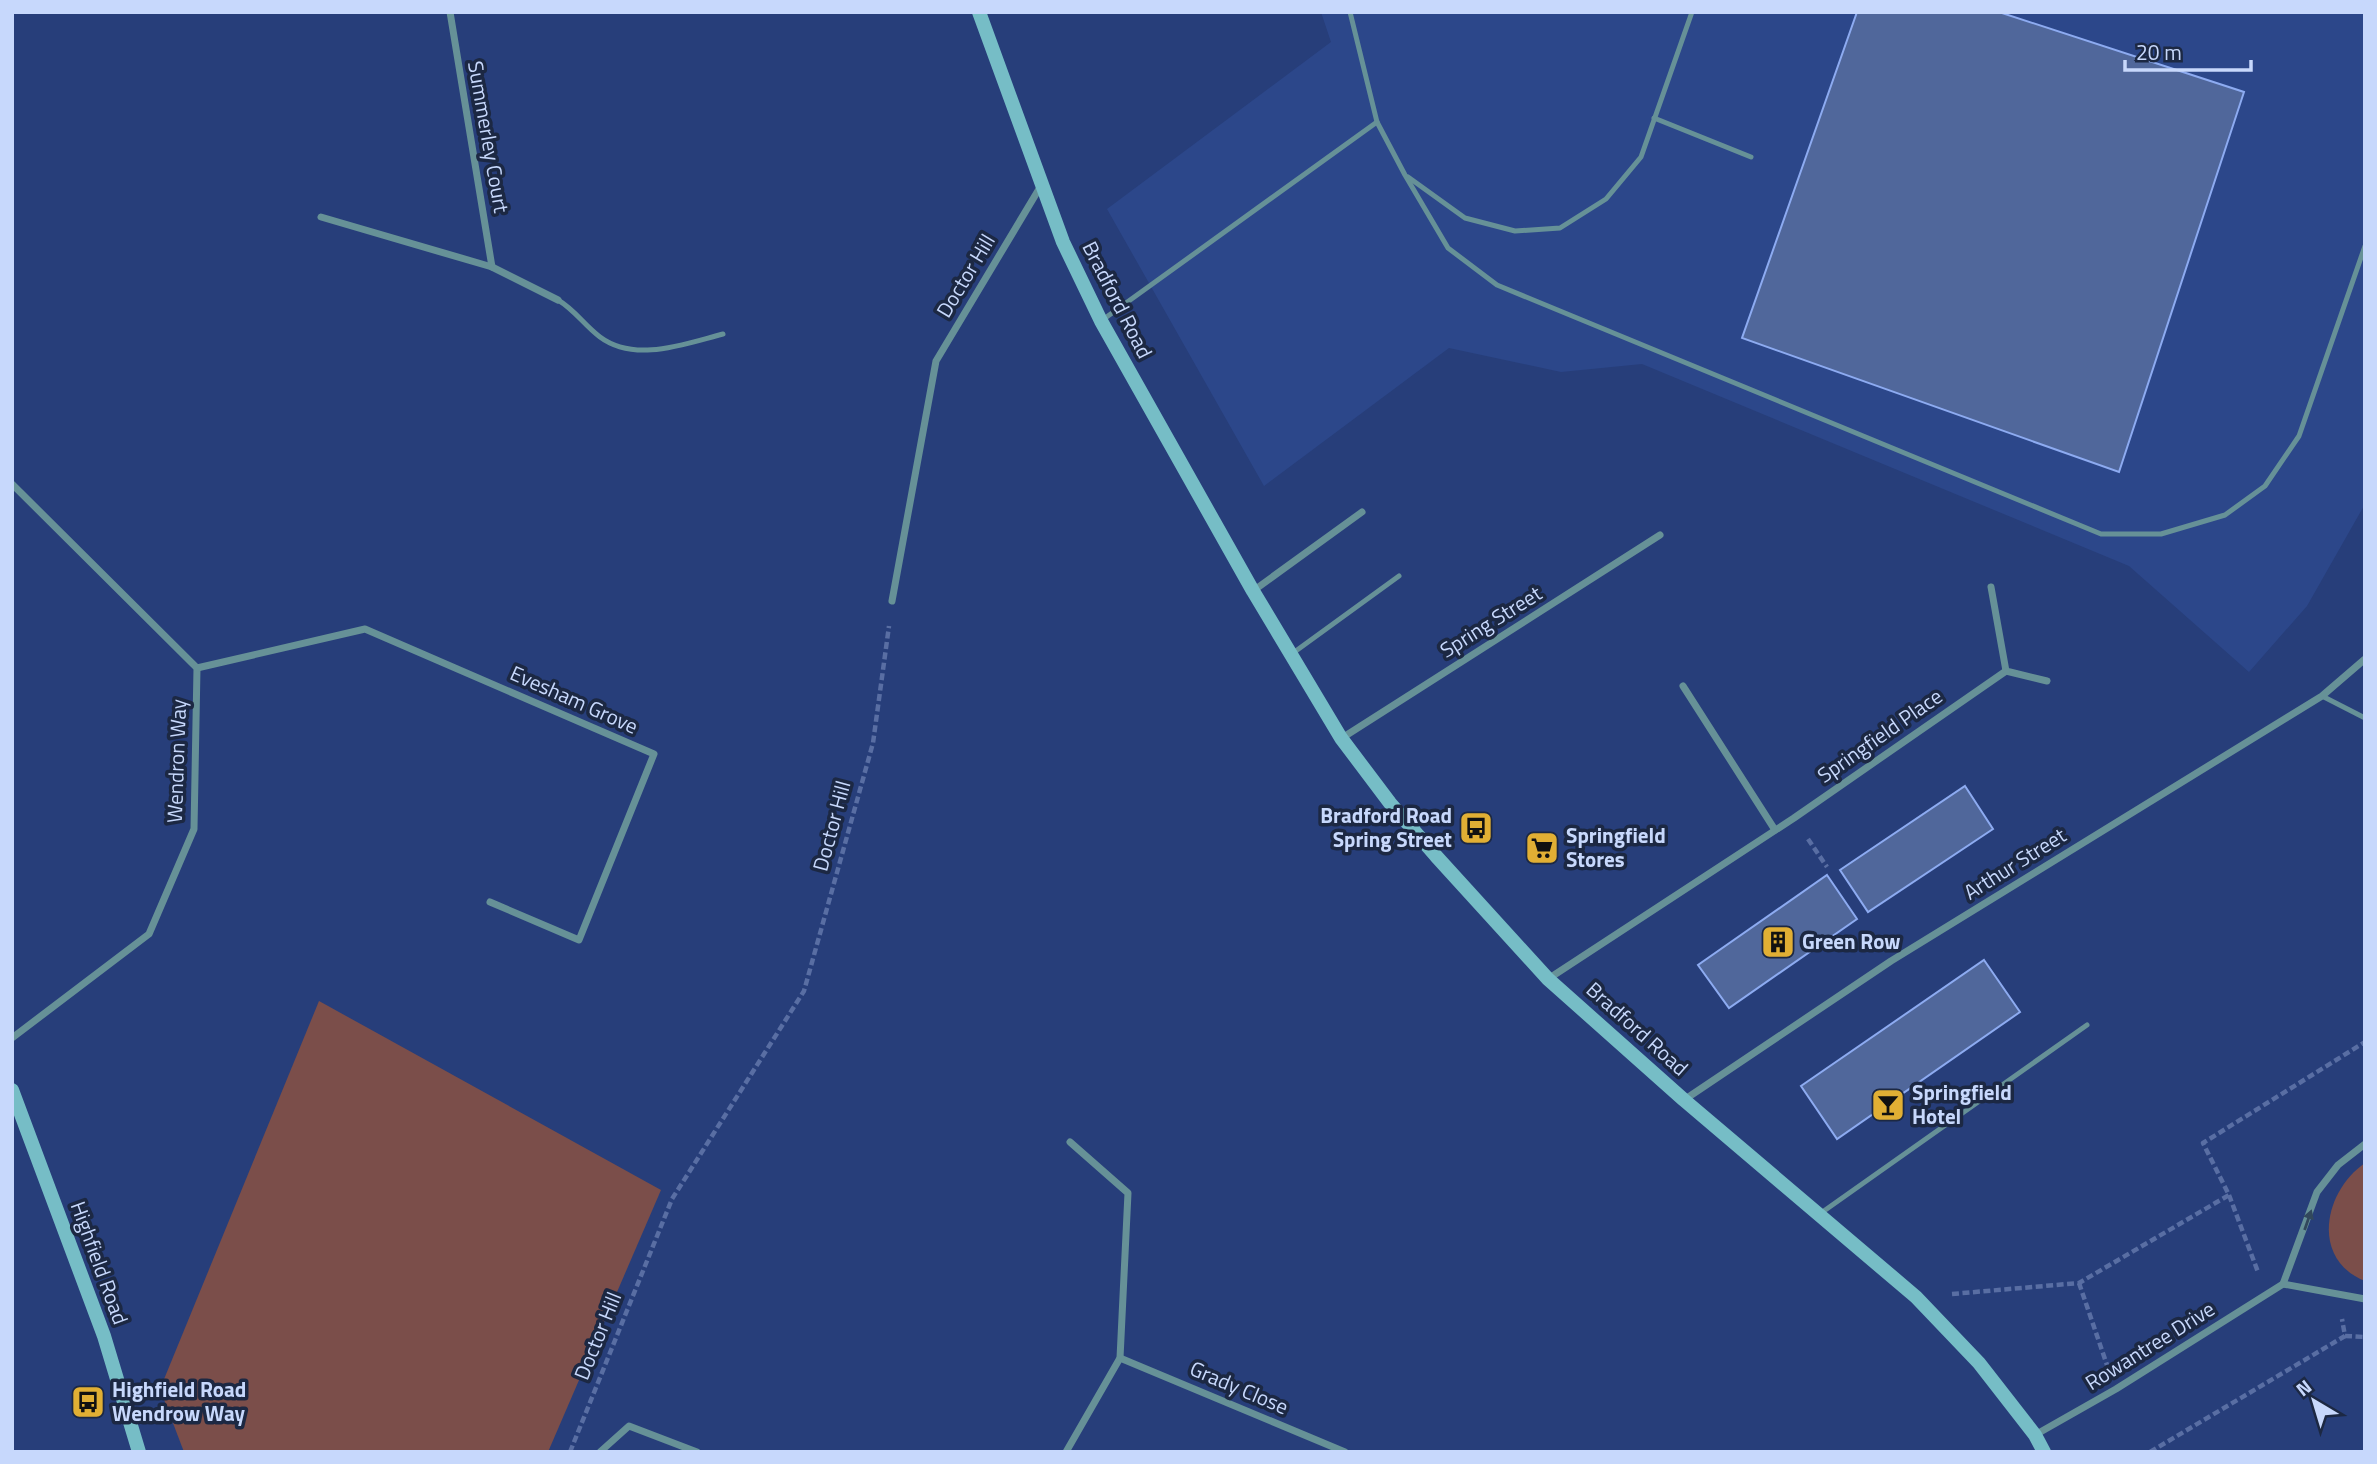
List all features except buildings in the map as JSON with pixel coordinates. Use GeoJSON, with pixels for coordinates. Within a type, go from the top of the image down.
{"type":"FeatureCollection","features":[{"type":"Feature","properties":{"kind":"street","name":"Summerley Court"},"geometry":{"type":"LineString","coordinates":[[450,12],[492,267]]}},
{"type":"Feature","properties":{"kind":"street","name":"Bradford Road"},"geometry":{"type":"LineString","coordinates":[[979,12],[1063,243],[1101,321],[1290,654],[1341,738],[1418,835],[1549,979],[1684,1100],[1916,1297],[1979,1363],[2045,1452]]}},
{"type":"Feature","properties":{"kind":"street","name":"Doctor Hill"},"geometry":{"type":"LineString","coordinates":[[892,601],[936,361],[1042,184]]}},
{"type":"Feature","properties":{"kind":"street"},"geometry":{"type":"LineString","coordinates":[[321,217],[492,267],[558,300]]}},
{"type":"Feature","properties":{"kind":"street"},"geometry":{"type":"LineString","coordinates":[[12,484],[197,668]]}},
{"type":"Feature","properties":{"kind":"street"},"geometry":{"type":"LineString","coordinates":[[1254,591],[1362,512]]}},
{"type":"Feature","properties":{"kind":"street","name":"Spring Street"},"geometry":{"type":"LineString","coordinates":[[1341,738],[1660,535]]}},
{"type":"Feature","properties":{"kind":"street"},"geometry":{"type":"LineString","coordinates":[[1991,587],[2006,671],[2047,681]]}},
{"type":"Feature","properties":{"kind":"street","name":"Evesham Grove"},"geometry":{"type":"LineString","coordinates":[[197,668],[365,629],[654,754],[579,940],[490,902]]}},
{"type":"Feature","properties":{"kind":"street","name":"Arthur Street"},"geometry":{"type":"LineString","coordinates":[[1684,1100],[1891,961],[2322,696],[2365,659]]}},
{"type":"Feature","properties":{"kind":"street","name":"Wendron Way"},"geometry":{"type":"LineString","coordinates":[[12,1038],[149,934],[194,829],[197,668]]}},
{"type":"Feature","properties":{"kind":"street","name":"Springfield Place"},"geometry":{"type":"LineString","coordinates":[[1549,979],[1794,818],[2006,671]]}},
{"type":"Feature","properties":{"kind":"street"},"geometry":{"type":"LineString","coordinates":[[1683,686],[1774,830]]}},
{"type":"Feature","properties":{"kind":"street","name":"Highfield Road"},"geometry":{"type":"LineString","coordinates":[[12,1090],[104,1336],[139,1452]]}},
{"type":"Feature","properties":{"kind":"street"},"geometry":{"type":"LineString","coordinates":[[1066,1452],[1120,1357],[1128,1193],[1070,1142]]}},
{"type":"Feature","properties":{"kind":"street"},"geometry":{"type":"LineString","coordinates":[[2365,1144],[2338,1165],[2317,1192],[2283,1284],[2365,1299]]}},
{"type":"Feature","properties":{"kind":"street","name":"Rowantree Drive"},"geometry":{"type":"LineString","coordinates":[[2035,1435],[2116,1390],[2283,1284]]}},
{"type":"Feature","properties":{"kind":"street","name":"Grady Close"},"geometry":{"type":"LineString","coordinates":[[1120,1357],[1345,1452]]}},
{"type":"Feature","properties":{"kind":"street"},"geometry":{"type":"LineString","coordinates":[[600,1452],[629,1426],[697,1452]]}},
{"type":"Feature","properties":{"kind":"lane"},"geometry":{"type":"LineString","coordinates":[[1350,12],[1377,122],[1405,175],[1447,248],[1497,285],[2101,534],[2161,534],[2225,515],[2266,486],[2299,436],[2365,246]]}},
{"type":"Feature","properties":{"kind":"lane"},"geometry":{"type":"LineString","coordinates":[[1405,175],[1465,218],[1515,232],[1560,228],[1606,199],[1641,157],[1692,12]]}},
{"type":"Feature","properties":{"kind":"lane"},"geometry":{"type":"LineString","coordinates":[[1654,118],[1751,157]]}},
{"type":"Feature","properties":{"kind":"lane"},"geometry":{"type":"LineString","coordinates":[[1101,321],[1377,122]]}},
{"type":"Feature","properties":{"kind":"lane"},"geometry":{"type":"LineString","coordinates":[[558,300],[571,308],[601,338],[623,349],[665,349],[723,334]]}},
{"type":"Feature","properties":{"kind":"lane"},"geometry":{"type":"LineString","coordinates":[[1290,654],[1399,576]]}},
{"type":"Feature","properties":{"kind":"lane"},"geometry":{"type":"LineString","coordinates":[[2322,696],[2365,718]]}},
{"type":"Feature","properties":{"kind":"lane"},"geometry":{"type":"LineString","coordinates":[[1818,1215],[2087,1025]]}},
{"type":"Feature","properties":{"kind":"path","name":"Doctor Hill"},"geometry":{"type":"LineString","coordinates":[[570,1452],[672,1199],[804,991],[873,743],[892,601]]}},
{"type":"Feature","properties":{"kind":"path"},"geometry":{"type":"LineString","coordinates":[[1794,818],[1827,867]]}},
{"type":"Feature","properties":{"kind":"path"},"geometry":{"type":"LineString","coordinates":[[2266,1294],[2229,1195],[2203,1143],[2365,1042]]}},
{"type":"Feature","properties":{"kind":"path"},"geometry":{"type":"LineString","coordinates":[[1916,1297],[2079,1283],[2229,1195]]}},
{"type":"Feature","properties":{"kind":"path"},"geometry":{"type":"LineString","coordinates":[[2079,1283],[2116,1390]]}},
{"type":"Feature","properties":{"kind":"path"},"geometry":{"type":"LineString","coordinates":[[2338,1294],[2345,1336]]}},
{"type":"Feature","properties":{"kind":"path"},"geometry":{"type":"LineString","coordinates":[[2150,1452],[2345,1336],[2365,1337]]}},
{"type":"Feature","properties":{"kind":"shaded area"},"geometry":{"type":"Polygon","coordinates":[[[1321,12],[2365,12],[2365,504],[2307,606],[2249,672],[2129,566],[1642,364],[1561,372],[1449,348],[1264,486],[1107,209],[1331,42],[1321,12]]]}},
{"type":"Feature","properties":{"kind":"shaded area"},"geometry":{"type":"Polygon","coordinates":[[[319,1001],[661,1190],[548,1452],[184,1452],[160,1389],[319,1001]]]}},
{"type":"Feature","properties":{"kind":"shaded area"},"geometry":{"type":"Polygon","coordinates":[[[2365,1163],[2365,1281],[2348,1271],[2336,1257],[2330,1241],[2329,1224],[2332,1207],[2340,1190],[2351,1175],[2365,1163]]]}},
{"type":"Feature","properties":{"kind":"place","name":"Bradford Road Spring Street"},"geometry":{"type":"Point","coordinates":[1476,828]}},
{"type":"Feature","properties":{"kind":"place","name":"Springfield Stores"},"geometry":{"type":"Point","coordinates":[1542,848]}},
{"type":"Feature","properties":{"kind":"place","name":"Green Row"},"geometry":{"type":"Point","coordinates":[1778,942]}},
{"type":"Feature","properties":{"kind":"place","name":"Springfield Hotel"},"geometry":{"type":"Point","coordinates":[1888,1105]}},
{"type":"Feature","properties":{"kind":"place","name":"Highfield Road Wendrow Way"},"geometry":{"type":"Point","coordinates":[88,1402]}}]}
